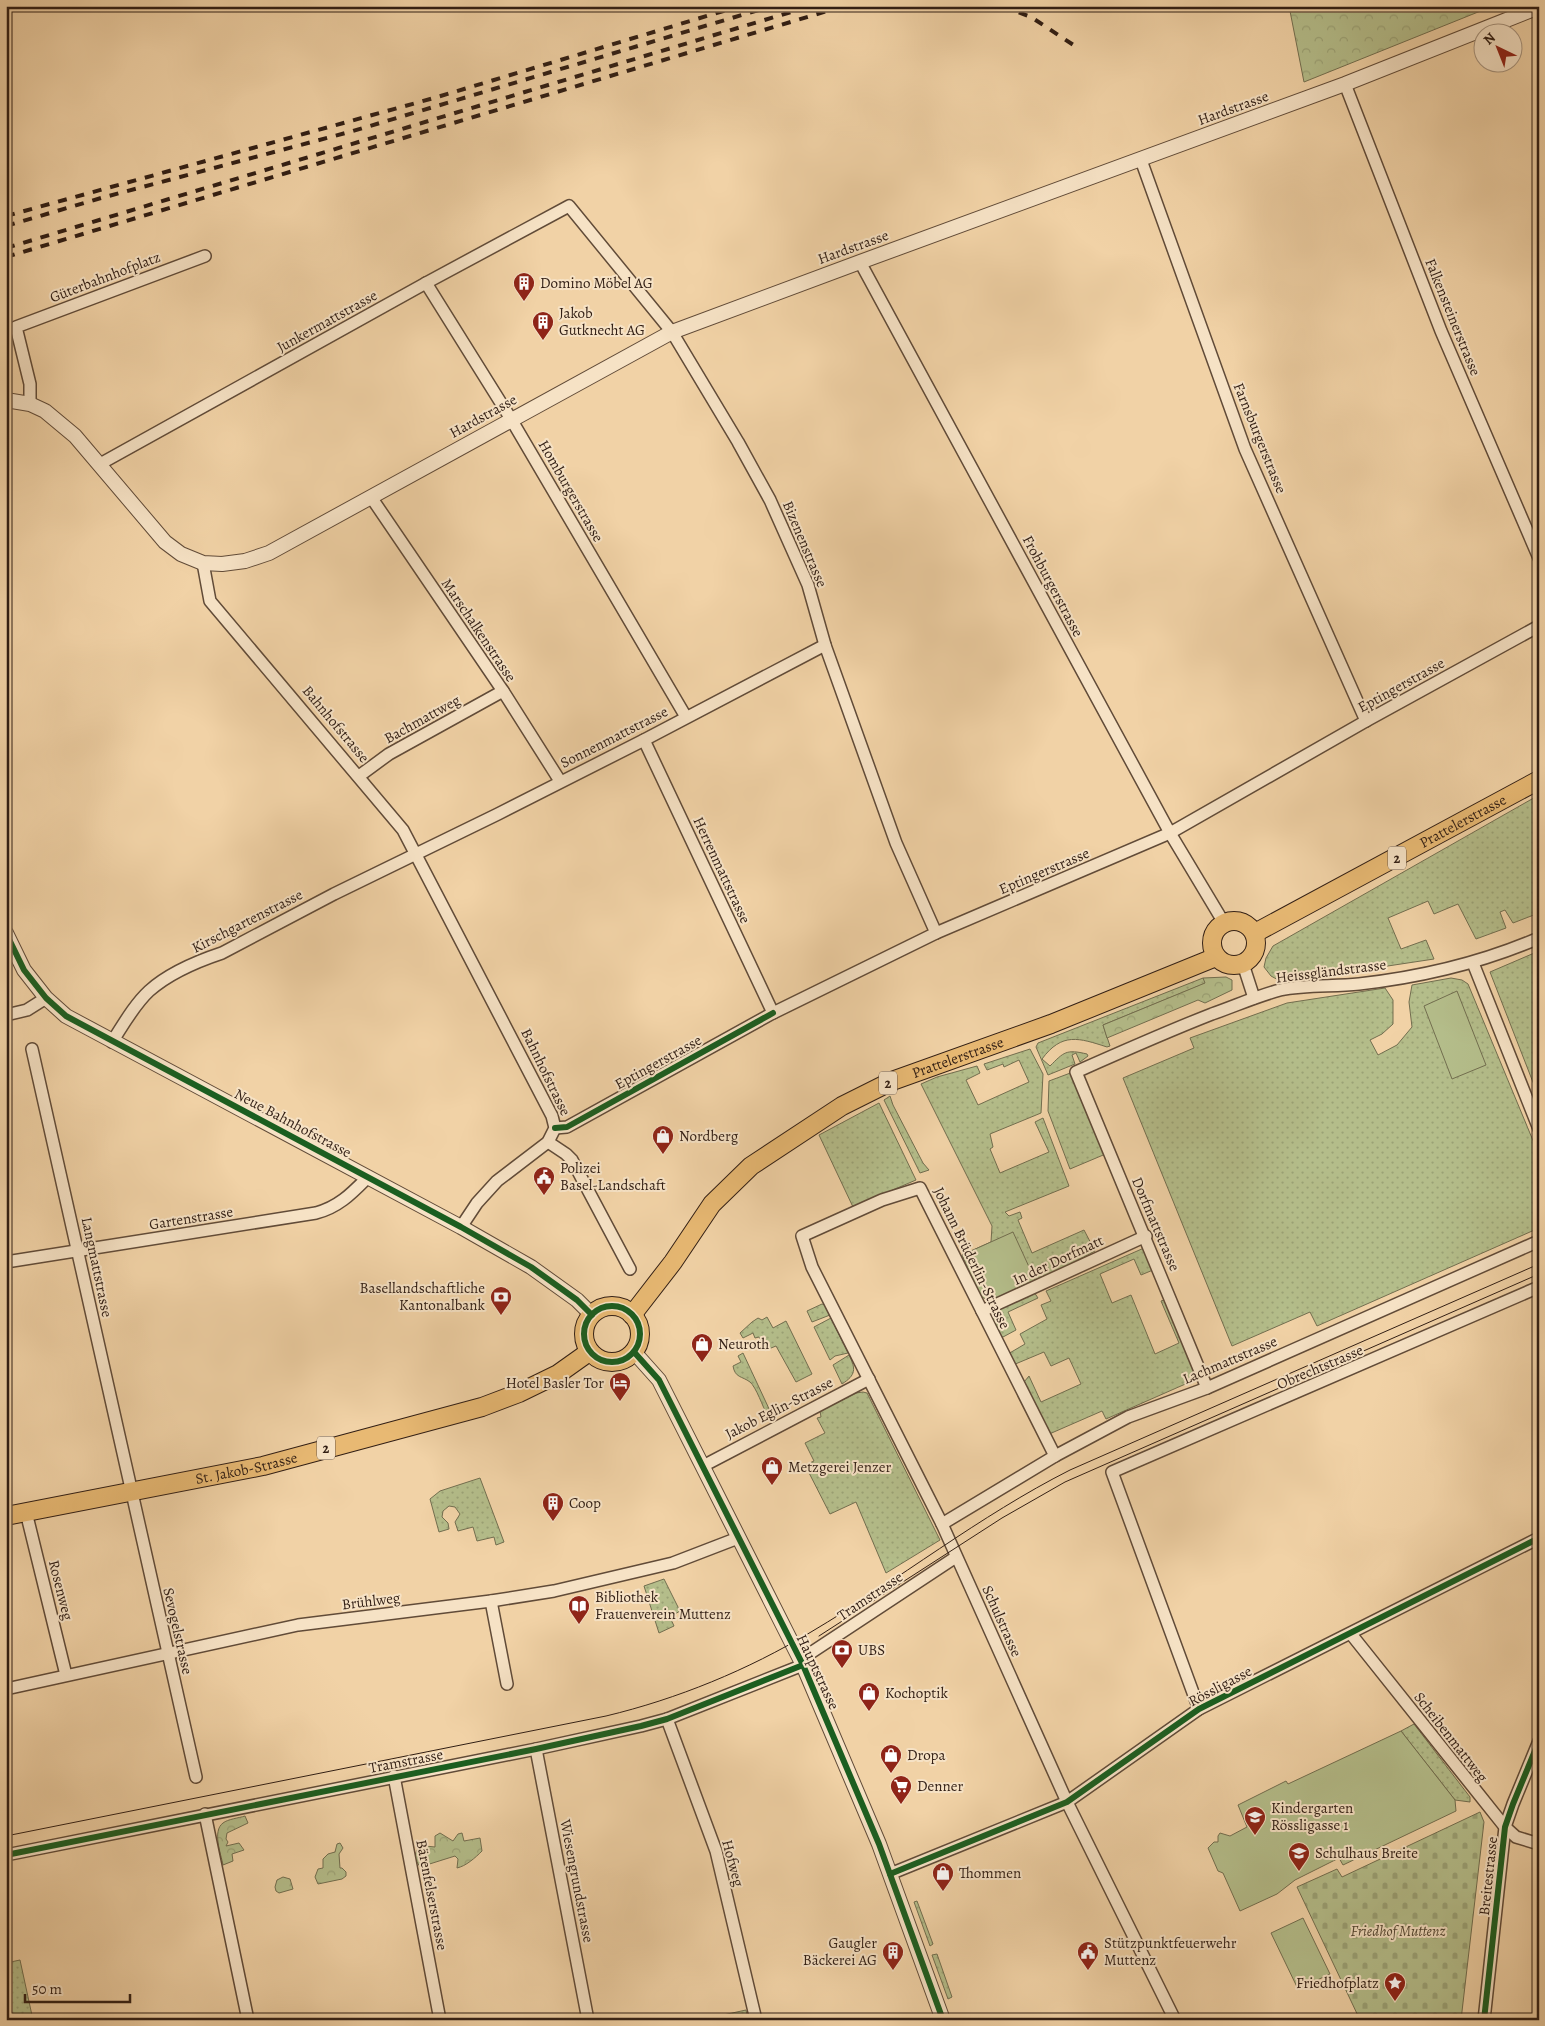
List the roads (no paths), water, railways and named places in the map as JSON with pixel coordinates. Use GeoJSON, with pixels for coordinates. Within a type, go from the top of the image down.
{"type":"FeatureCollection","features":[{"type":"Feature","properties":{"kind":"main road","name":"Prattelerstrasse"},"geometry":{"type":"LineString","coordinates":[[1254,934],[1539,780]]}},
{"type":"Feature","properties":{"kind":"main road"},"geometry":{"type":"LineString","coordinates":[[1231,921],[1245,923],[1254,934],[1256,948],[1249,960],[1243,964],[1229,965],[1216,957],[1211,945],[1212,938],[1218,927],[1224,923],[1231,921]]}},
{"type":"Feature","properties":{"kind":"main road","name":"Prattelerstrasse"},"geometry":{"type":"LineString","coordinates":[[632,1315],[673,1262],[712,1204],[751,1166],[792,1137],[842,1106],[892,1081],[1051,1024],[1216,957]]}},
{"type":"Feature","properties":{"kind":"main road"},"geometry":{"type":"LineString","coordinates":[[617,1306],[625,1309],[632,1315],[637,1321],[640,1338],[634,1352],[628,1358],[611,1363],[603,1361],[589,1352],[584,1337],[587,1321],[592,1315],[599,1309],[617,1306]]}},
{"type":"Feature","properties":{"kind":"main road","name":"St. Jakob-Strasse"},"geometry":{"type":"LineString","coordinates":[[6,1516],[263,1466],[482,1407],[519,1393],[558,1374],[589,1352]]}},
{"type":"Feature","properties":{"kind":"street","name":"Hardstrasse"},"geometry":{"type":"LineString","coordinates":[[203,564],[245,561],[269,553],[672,332],[1345,84],[1539,7]]}},
{"type":"Feature","properties":{"kind":"street","name":"Falkensteinerstrasse"},"geometry":{"type":"LineString","coordinates":[[1345,84],[1441,331],[1539,558]]}},
{"type":"Feature","properties":{"kind":"street","name":"Farnsburgerstrasse"},"geometry":{"type":"LineString","coordinates":[[1141,160],[1245,449],[1366,721]]}},
{"type":"Feature","properties":{"kind":"street","name":"Junkermattstrasse"},"geometry":{"type":"LineString","coordinates":[[100,464],[426,282],[569,206]]}},
{"type":"Feature","properties":{"kind":"street","name":"Bizenenstrasse"},"geometry":{"type":"LineString","coordinates":[[569,206],[672,332],[738,442],[770,500],[808,585],[825,644],[896,843],[936,933]]}},
{"type":"Feature","properties":{"kind":"street","name":"Güterbahnhofplatz"},"geometry":{"type":"LineString","coordinates":[[30,404],[30,384],[16,327],[205,256]]}},
{"type":"Feature","properties":{"kind":"street","name":"Frohburgerstrasse"},"geometry":{"type":"LineString","coordinates":[[860,262],[1170,833],[1224,923]]}},
{"type":"Feature","properties":{"kind":"street","name":"Homburgerstrasse"},"geometry":{"type":"LineString","coordinates":[[426,282],[511,419],[686,717]]}},
{"type":"Feature","properties":{"kind":"street"},"geometry":{"type":"LineString","coordinates":[[6,400],[30,404],[45,411],[57,420],[75,436],[100,464],[165,542],[181,554],[203,564]]}},
{"type":"Feature","properties":{"kind":"street","name":"Marschalkenstrasse"},"geometry":{"type":"LineString","coordinates":[[370,497],[503,691],[560,781]]}},
{"type":"Feature","properties":{"kind":"street","name":"Bahnhofstrasse"},"geometry":{"type":"LineString","coordinates":[[203,564],[210,601],[403,830],[552,1116],[555,1128],[548,1142],[497,1181],[477,1203],[461,1227]]}},
{"type":"Feature","properties":{"kind":"street","name":"Eptingerstrasse"},"geometry":{"type":"LineString","coordinates":[[555,1128],[568,1127],[773,1013],[936,933],[1170,833],[1366,721],[1539,626]]}},
{"type":"Feature","properties":{"kind":"street","name":"Sonnenmattstrasse"},"geometry":{"type":"LineString","coordinates":[[416,854],[644,740],[825,644]]}},
{"type":"Feature","properties":{"kind":"street","name":"Bachmattweg"},"geometry":{"type":"LineString","coordinates":[[359,776],[389,754],[503,691]]}},
{"type":"Feature","properties":{"kind":"street","name":"Herrenmattstrasse"},"geometry":{"type":"LineString","coordinates":[[644,740],[773,1013]]}},
{"type":"Feature","properties":{"kind":"street","name":"Kirschgartenstrasse"},"geometry":{"type":"LineString","coordinates":[[112,1042],[130,1015],[150,991],[171,976],[416,854]]}},
{"type":"Feature","properties":{"kind":"street","name":"Neue Bahnhofstrasse"},"geometry":{"type":"LineString","coordinates":[[6,933],[24,970],[46,998],[66,1016],[461,1227],[531,1267],[577,1300],[592,1315]]}},
{"type":"Feature","properties":{"kind":"street","name":"Heissgländstrasse"},"geometry":{"type":"LineString","coordinates":[[1076,1072],[1176,1028],[1254,998],[1303,986],[1358,984],[1432,973],[1473,963],[1539,938]]}},
{"type":"Feature","properties":{"kind":"street"},"geometry":{"type":"LineString","coordinates":[[1473,963],[1539,1129]]}},
{"type":"Feature","properties":{"kind":"street"},"geometry":{"type":"LineString","coordinates":[[1243,964],[1254,998]]}},
{"type":"Feature","properties":{"kind":"street"},"geometry":{"type":"LineString","coordinates":[[6,1015],[27,1010],[46,998]]}},
{"type":"Feature","properties":{"kind":"street","name":"Langmattstrasse"},"geometry":{"type":"LineString","coordinates":[[32,1049],[79,1250],[130,1492]]}},
{"type":"Feature","properties":{"kind":"street","name":"Dorfmattstrasse"},"geometry":{"type":"LineString","coordinates":[[1076,1072],[1146,1236],[1207,1388]]}},
{"type":"Feature","properties":{"kind":"street"},"geometry":{"type":"LineString","coordinates":[[548,1142],[572,1160],[630,1269]]}},
{"type":"Feature","properties":{"kind":"street","name":"Gartenstrasse"},"geometry":{"type":"LineString","coordinates":[[6,1262],[316,1213],[330,1209],[342,1202],[368,1177]]}},
{"type":"Feature","properties":{"kind":"street","name":"Johann Brüderlin-Strasse"},"geometry":{"type":"LineString","coordinates":[[802,1236],[882,1200],[920,1188],[1055,1456]]}},
{"type":"Feature","properties":{"kind":"street","name":"Schulstrasse"},"geometry":{"type":"LineString","coordinates":[[802,1236],[812,1267],[942,1524],[1067,1802],[1174,2020]]}},
{"type":"Feature","properties":{"kind":"street","name":"In der Dorfmatt"},"geometry":{"type":"LineString","coordinates":[[982,1311],[1146,1236]]}},
{"type":"Feature","properties":{"kind":"street","name":"Lachmattstrasse"},"geometry":{"type":"LineString","coordinates":[[942,1524],[1055,1456],[1128,1417],[1207,1388],[1539,1241]]}},
{"type":"Feature","properties":{"kind":"street","name":"Obrechtstrasse"},"geometry":{"type":"LineString","coordinates":[[1199,1709],[1112,1472],[1539,1288]]}},
{"type":"Feature","properties":{"kind":"street","name":"Hauptstrasse"},"geometry":{"type":"LineString","coordinates":[[634,1352],[659,1380],[802,1662],[851,1776],[890,1874],[943,2020]]}},
{"type":"Feature","properties":{"kind":"street","name":"Jakob Eglin-Strasse"},"geometry":{"type":"LineString","coordinates":[[703,1466],[869,1379]]}},
{"type":"Feature","properties":{"kind":"street","name":"Sevogelstrasse"},"geometry":{"type":"LineString","coordinates":[[130,1492],[196,1777]]}},
{"type":"Feature","properties":{"kind":"street","name":"Rosenweg"},"geometry":{"type":"LineString","coordinates":[[26,1512],[66,1675]]}},
{"type":"Feature","properties":{"kind":"street","name":"Brühlweg"},"geometry":{"type":"LineString","coordinates":[[6,1689],[298,1625],[491,1601],[554,1591],[673,1563],[738,1538]]}},
{"type":"Feature","properties":{"kind":"street","name":"Rössligasse"},"geometry":{"type":"LineString","coordinates":[[890,1874],[1067,1802],[1199,1709],[1539,1538]]}},
{"type":"Feature","properties":{"kind":"street","name":"Tramstrasse"},"geometry":{"type":"LineString","coordinates":[[6,1854],[536,1749],[667,1719],[802,1662],[956,1557]]}},
{"type":"Feature","properties":{"kind":"street"},"geometry":{"type":"LineString","coordinates":[[491,1601],[507,1684]]}},
{"type":"Feature","properties":{"kind":"street","name":"Scheibenmattweg"},"geometry":{"type":"LineString","coordinates":[[1351,1634],[1506,1827],[1516,1837],[1539,1844]]}},
{"type":"Feature","properties":{"kind":"street","name":"Hofweg"},"geometry":{"type":"LineString","coordinates":[[667,1719],[716,1852],[756,2020]]}},
{"type":"Feature","properties":{"kind":"street","name":"Breitestrasse"},"geometry":{"type":"LineString","coordinates":[[1484,2020],[1506,1827],[1513,1804],[1539,1741]]}},
{"type":"Feature","properties":{"kind":"street","name":"Wiesengrundstrasse"},"geometry":{"type":"LineString","coordinates":[[536,1749],[588,2020]]}},
{"type":"Feature","properties":{"kind":"street","name":"Bärenfelserstrasse"},"geometry":{"type":"LineString","coordinates":[[394,1776],[440,2020]]}},
{"type":"Feature","properties":{"kind":"street"},"geometry":{"type":"LineString","coordinates":[[205,1814],[248,2020]]}},
{"type":"Feature","properties":{"kind":"tram line"},"geometry":{"type":"LineString","coordinates":[[6,1836],[606,1716],[659,1701],[712,1682],[762,1659],[811,1632],[1004,1507],[1070,1470],[1539,1264]]}},
{"type":"Feature","properties":{"kind":"tram line"},"geometry":{"type":"LineString","coordinates":[[819,1636],[1002,1518],[1065,1482],[1539,1274]]}},
{"type":"Feature","properties":{"kind":"railway"},"geometry":{"type":"LineString","coordinates":[[6,216],[434,98],[740,6]]}},
{"type":"Feature","properties":{"kind":"railway"},"geometry":{"type":"LineString","coordinates":[[6,226],[101,198],[353,131],[772,6]]}},
{"type":"Feature","properties":{"kind":"railway"},"geometry":{"type":"LineString","coordinates":[[6,248],[811,6]]}},
{"type":"Feature","properties":{"kind":"railway"},"geometry":{"type":"LineString","coordinates":[[6,257],[844,6]]}},
{"type":"Feature","properties":{"kind":"railway"},"geometry":{"type":"LineString","coordinates":[[1002,6],[1031,17],[1075,46]]}},
{"type":"Feature","properties":{"kind":"railway"},"geometry":{"type":"LineString","coordinates":[[1013,6],[1065,7]]}},
{"type":"Feature","properties":{"kind":"place","name":"Domino Möbel AG"},"geometry":{"type":"Point","coordinates":[524,302]}},
{"type":"Feature","properties":{"kind":"place","name":"Jakob Gutknecht AG"},"geometry":{"type":"Point","coordinates":[543,341]}},
{"type":"Feature","properties":{"kind":"place","name":"Nordberg"},"geometry":{"type":"Point","coordinates":[663,1155]}},
{"type":"Feature","properties":{"kind":"place","name":"Polizei Basel-Landschaft"},"geometry":{"type":"Point","coordinates":[544,1196]}},
{"type":"Feature","properties":{"kind":"place","name":"Basellandschaftliche Kantonalbank"},"geometry":{"type":"Point","coordinates":[501,1316]}},
{"type":"Feature","properties":{"kind":"place","name":"Neuroth"},"geometry":{"type":"Point","coordinates":[702,1363]}},
{"type":"Feature","properties":{"kind":"place","name":"Hotel Basler Tor"},"geometry":{"type":"Point","coordinates":[620,1402]}},
{"type":"Feature","properties":{"kind":"place","name":"Metzgerei Jenzer"},"geometry":{"type":"Point","coordinates":[772,1486]}},
{"type":"Feature","properties":{"kind":"place","name":"Coop"},"geometry":{"type":"Point","coordinates":[553,1522]}},
{"type":"Feature","properties":{"kind":"place","name":"Bibliothek Frauenverein Muttenz"},"geometry":{"type":"Point","coordinates":[579,1625]}},
{"type":"Feature","properties":{"kind":"place","name":"UBS"},"geometry":{"type":"Point","coordinates":[842,1669]}},
{"type":"Feature","properties":{"kind":"place","name":"Kochoptik"},"geometry":{"type":"Point","coordinates":[869,1712]}},
{"type":"Feature","properties":{"kind":"place","name":"Dropa"},"geometry":{"type":"Point","coordinates":[891,1774]}},
{"type":"Feature","properties":{"kind":"place","name":"Denner"},"geometry":{"type":"Point","coordinates":[901,1805]}},
{"type":"Feature","properties":{"kind":"place","name":"Kindergarten Rössligasse 1"},"geometry":{"type":"Point","coordinates":[1255,1836]}},
{"type":"Feature","properties":{"kind":"place","name":"Schulhaus Breite"},"geometry":{"type":"Point","coordinates":[1299,1872]}},
{"type":"Feature","properties":{"kind":"place","name":"Thommen"},"geometry":{"type":"Point","coordinates":[943,1892]}},
{"type":"Feature","properties":{"kind":"place","name":"Gaugler Bäckerei AG"},"geometry":{"type":"Point","coordinates":[893,1971]}},
{"type":"Feature","properties":{"kind":"place","name":"Stützpunktfeuerwehr Muttenz"},"geometry":{"type":"Point","coordinates":[1088,1971]}},
{"type":"Feature","properties":{"kind":"place","name":"Friedhofplatz"},"geometry":{"type":"Point","coordinates":[1395,2002]}},
{"type":"Feature","properties":{"kind":"park label","name":"Friedhof Muttenz"},"geometry":{"type":"Point","coordinates":[1398,1931]}}]}
